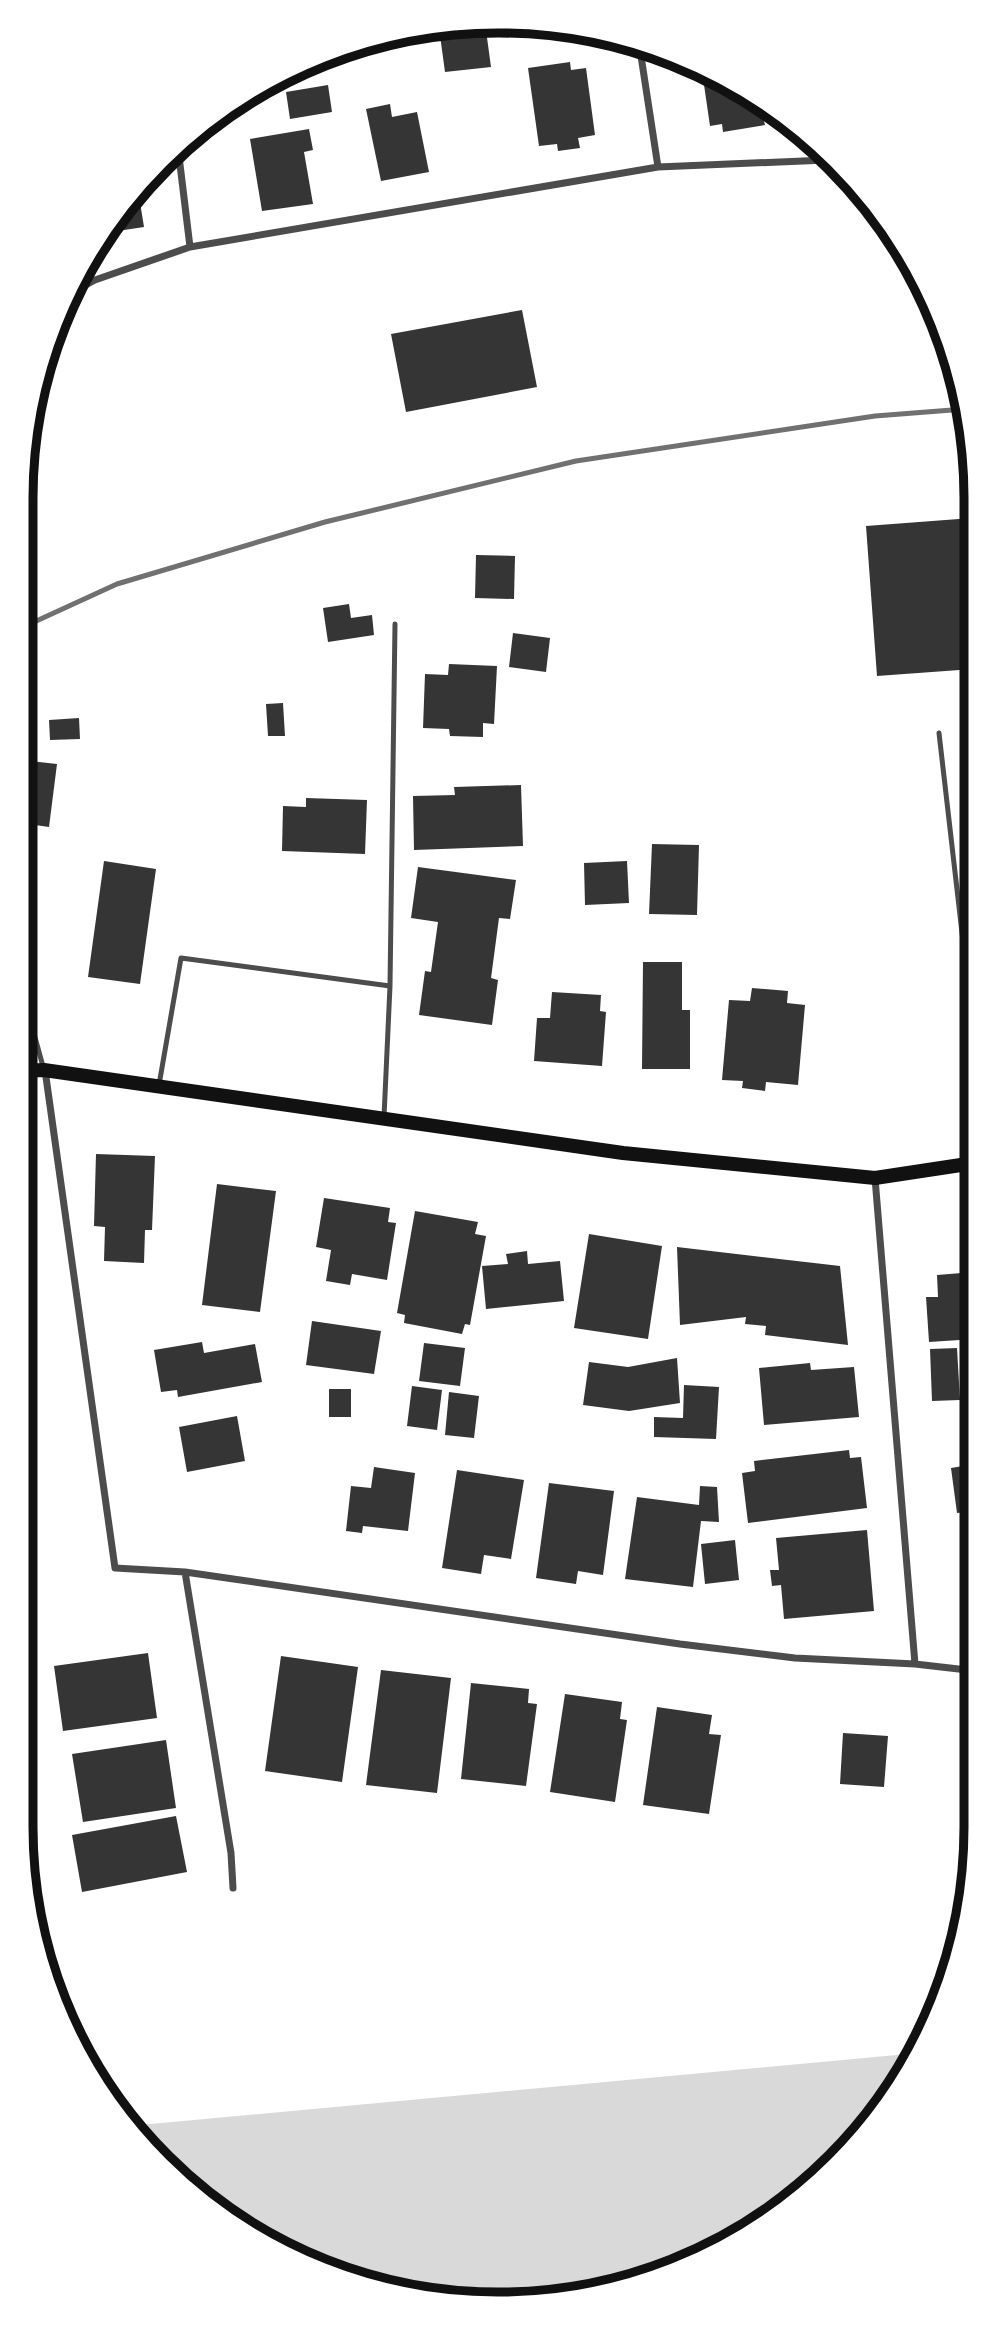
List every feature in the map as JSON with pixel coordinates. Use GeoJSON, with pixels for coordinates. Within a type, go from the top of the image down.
{"type":"FeatureCollection","features":[{"type":"Feature","properties":{"kind":"main road"},"geometry":{"type":"LineString","coordinates":[[33,1070],[384,1117],[623,1153],[875,1178],[964,1165]]}},
{"type":"Feature","properties":{"kind":"street"},"geometry":{"type":"LineString","coordinates":[[641,56],[658,167]]}},
{"type":"Feature","properties":{"kind":"street"},"geometry":{"type":"LineString","coordinates":[[85,285],[190,247],[658,167],[817,160]]}},
{"type":"Feature","properties":{"kind":"street"},"geometry":{"type":"LineString","coordinates":[[180,161],[190,247]]}},
{"type":"Feature","properties":{"kind":"street"},"geometry":{"type":"LineString","coordinates":[[44,1070],[115,1568],[185,1572],[680,1644],[795,1658],[915,1664],[964,1670]]}},
{"type":"Feature","properties":{"kind":"street"},"geometry":{"type":"LineString","coordinates":[[875,1178],[915,1664]]}},
{"type":"Feature","properties":{"kind":"street"},"geometry":{"type":"LineString","coordinates":[[185,1572],[231,1853],[233,1888]]}},
{"type":"Feature","properties":{"kind":"lane"},"geometry":{"type":"LineString","coordinates":[[384,1117],[390,986],[395,624]]}},
{"type":"Feature","properties":{"kind":"lane"},"geometry":{"type":"LineString","coordinates":[[939,733],[964,950]]}},
{"type":"Feature","properties":{"kind":"lane"},"geometry":{"type":"LineString","coordinates":[[159,1086],[181,958],[390,986]]}},
{"type":"Feature","properties":{"kind":"lane"},"geometry":{"type":"LineString","coordinates":[[33,1027],[44,1070]]}},
{"type":"Feature","properties":{"kind":"shaded area"},"geometry":{"type":"Polygon","coordinates":[[[904,2054],[868,2110],[848,2133],[805,2176],[757,2213],[704,2244],[648,2267],[589,2283],[529,2291],[468,2291],[408,2283],[378,2276],[320,2256],[266,2229],[215,2196],[142,2125],[904,2054]]]}},
{"type":"Feature","properties":{"kind":"building"},"geometry":{"type":"Polygon","coordinates":[[[486,33],[491,67],[445,72],[440,37],[486,33]]]}},
{"type":"Feature","properties":{"kind":"building"},"geometry":{"type":"Polygon","coordinates":[[[570,62],[571,70],[586,68],[595,135],[578,138],[580,148],[558,151],[557,144],[539,146],[528,68],[570,62]]]}},
{"type":"Feature","properties":{"kind":"building"},"geometry":{"type":"Polygon","coordinates":[[[703,81],[764,117],[765,125],[723,132],[722,124],[710,126],[703,81]]]}},
{"type":"Feature","properties":{"kind":"building"},"geometry":{"type":"Polygon","coordinates":[[[328,85],[332,112],[290,119],[286,92],[328,85]]]}},
{"type":"Feature","properties":{"kind":"building"},"geometry":{"type":"Polygon","coordinates":[[[390,104],[392,117],[417,112],[429,172],[381,181],[366,109],[390,104]]]}},
{"type":"Feature","properties":{"kind":"building"},"geometry":{"type":"Polygon","coordinates":[[[309,129],[313,150],[304,152],[313,204],[262,211],[250,139],[309,129]]]}},
{"type":"Feature","properties":{"kind":"building"},"geometry":{"type":"Polygon","coordinates":[[[140,202],[144,227],[118,231],[140,202]]]}},
{"type":"Feature","properties":{"kind":"building"},"geometry":{"type":"Polygon","coordinates":[[[522,310],[537,387],[406,412],[391,334],[522,310]]]}},
{"type":"Feature","properties":{"kind":"building"},"geometry":{"type":"Polygon","coordinates":[[[964,519],[964,670],[877,676],[866,526],[964,519]]]}},
{"type":"Feature","properties":{"kind":"building"},"geometry":{"type":"Polygon","coordinates":[[[476,555],[515,556],[514,599],[475,598],[476,555]]]}},
{"type":"Feature","properties":{"kind":"building"},"geometry":{"type":"Polygon","coordinates":[[[349,604],[351,618],[372,615],[374,635],[328,642],[323,608],[349,604]]]}},
{"type":"Feature","properties":{"kind":"building"},"geometry":{"type":"Polygon","coordinates":[[[513,633],[550,638],[546,672],[509,667],[513,633]]]}},
{"type":"Feature","properties":{"kind":"building"},"geometry":{"type":"Polygon","coordinates":[[[449,664],[497,666],[494,724],[483,723],[483,737],[450,736],[449,729],[423,728],[425,674],[448,675],[449,664]]]}},
{"type":"Feature","properties":{"kind":"building"},"geometry":{"type":"Polygon","coordinates":[[[283,703],[285,736],[268,736],[266,704],[283,703]]]}},
{"type":"Feature","properties":{"kind":"building"},"geometry":{"type":"Polygon","coordinates":[[[79,718],[80,739],[50,740],[49,720],[79,718]]]}},
{"type":"Feature","properties":{"kind":"building"},"geometry":{"type":"Polygon","coordinates":[[[33,761],[57,764],[49,827],[33,825],[33,761]]]}},
{"type":"Feature","properties":{"kind":"building"},"geometry":{"type":"Polygon","coordinates":[[[521,785],[523,846],[414,850],[413,796],[455,795],[454,787],[521,785]]]}},
{"type":"Feature","properties":{"kind":"building"},"geometry":{"type":"Polygon","coordinates":[[[306,798],[367,800],[365,854],[282,851],[283,806],[306,807],[306,798]]]}},
{"type":"Feature","properties":{"kind":"building"},"geometry":{"type":"Polygon","coordinates":[[[652,844],[699,845],[697,915],[649,914],[652,844]]]}},
{"type":"Feature","properties":{"kind":"building"},"geometry":{"type":"Polygon","coordinates":[[[104,861],[156,869],[140,984],[88,977],[104,861]]]}},
{"type":"Feature","properties":{"kind":"building"},"geometry":{"type":"Polygon","coordinates":[[[627,861],[629,903],[585,905],[584,863],[627,861]]]}},
{"type":"Feature","properties":{"kind":"building"},"geometry":{"type":"Polygon","coordinates":[[[418,867],[516,880],[510,919],[499,918],[491,978],[498,980],[492,1025],[419,1015],[425,971],[431,972],[438,922],[411,918],[418,867]]]}},
{"type":"Feature","properties":{"kind":"building"},"geometry":{"type":"Polygon","coordinates":[[[643,962],[682,962],[682,1010],[690,1010],[690,1069],[642,1069],[643,962]]]}},
{"type":"Feature","properties":{"kind":"building"},"geometry":{"type":"Polygon","coordinates":[[[752,988],[788,991],[787,1003],[805,1005],[798,1085],[766,1082],[765,1091],[742,1088],[743,1081],[722,1080],[729,1000],[750,1001],[752,988]]]}},
{"type":"Feature","properties":{"kind":"building"},"geometry":{"type":"Polygon","coordinates":[[[552,992],[601,995],[600,1011],[606,1012],[602,1066],[534,1061],[537,1018],[550,1018],[552,992]]]}},
{"type":"Feature","properties":{"kind":"building"},"geometry":{"type":"Polygon","coordinates":[[[96,1154],[155,1156],[152,1230],[145,1230],[144,1263],[104,1261],[105,1227],[94,1226],[96,1154]]]}},
{"type":"Feature","properties":{"kind":"building"},"geometry":{"type":"Polygon","coordinates":[[[217,1184],[276,1191],[260,1312],[202,1305],[217,1184]]]}},
{"type":"Feature","properties":{"kind":"building"},"geometry":{"type":"Polygon","coordinates":[[[324,1198],[390,1208],[388,1222],[396,1223],[387,1280],[352,1274],[350,1285],[326,1281],[331,1250],[316,1247],[324,1198]]]}},
{"type":"Feature","properties":{"kind":"building"},"geometry":{"type":"Polygon","coordinates":[[[415,1211],[478,1222],[475,1234],[486,1236],[470,1325],[465,1324],[462,1334],[404,1323],[405,1315],[397,1313],[415,1211]]]}},
{"type":"Feature","properties":{"kind":"building"},"geometry":{"type":"Polygon","coordinates":[[[589,1234],[662,1246],[648,1339],[574,1328],[589,1234]]]}},
{"type":"Feature","properties":{"kind":"building"},"geometry":{"type":"Polygon","coordinates":[[[677,1247],[840,1266],[848,1345],[765,1335],[766,1326],[745,1324],[746,1317],[680,1325],[677,1247]]]}},
{"type":"Feature","properties":{"kind":"building"},"geometry":{"type":"Polygon","coordinates":[[[527,1251],[528,1264],[560,1261],[564,1301],[486,1309],[482,1266],[508,1264],[506,1254],[527,1251]]]}},
{"type":"Feature","properties":{"kind":"building"},"geometry":{"type":"Polygon","coordinates":[[[964,1273],[964,1340],[929,1342],[926,1297],[938,1297],[937,1275],[964,1273]]]}},
{"type":"Feature","properties":{"kind":"building"},"geometry":{"type":"Polygon","coordinates":[[[312,1321],[381,1331],[374,1374],[306,1365],[312,1321]]]}},
{"type":"Feature","properties":{"kind":"building"},"geometry":{"type":"Polygon","coordinates":[[[202,1342],[204,1353],[255,1344],[262,1382],[178,1397],[177,1390],[161,1392],[154,1350],[202,1342]]]}},
{"type":"Feature","properties":{"kind":"building"},"geometry":{"type":"Polygon","coordinates":[[[424,1343],[465,1348],[460,1386],[419,1381],[424,1343]]]}},
{"type":"Feature","properties":{"kind":"building"},"geometry":{"type":"Polygon","coordinates":[[[957,1348],[960,1400],[932,1401],[930,1349],[957,1348]]]}},
{"type":"Feature","properties":{"kind":"building"},"geometry":{"type":"Polygon","coordinates":[[[677,1358],[680,1403],[629,1411],[583,1405],[589,1362],[628,1367],[677,1358]]]}},
{"type":"Feature","properties":{"kind":"building"},"geometry":{"type":"Polygon","coordinates":[[[810,1363],[811,1370],[854,1367],[859,1417],[764,1425],[759,1368],[810,1363]]]}},
{"type":"Feature","properties":{"kind":"building"},"geometry":{"type":"Polygon","coordinates":[[[684,1385],[719,1387],[716,1439],[654,1437],[654,1417],[683,1418],[684,1385]]]}},
{"type":"Feature","properties":{"kind":"building"},"geometry":{"type":"Polygon","coordinates":[[[412,1386],[442,1390],[437,1430],[407,1426],[412,1386]]]}},
{"type":"Feature","properties":{"kind":"building"},"geometry":{"type":"Polygon","coordinates":[[[329,1389],[351,1389],[351,1417],[329,1417],[329,1389]]]}},
{"type":"Feature","properties":{"kind":"building"},"geometry":{"type":"Polygon","coordinates":[[[449,1392],[479,1396],[474,1438],[445,1435],[449,1392]]]}},
{"type":"Feature","properties":{"kind":"building"},"geometry":{"type":"Polygon","coordinates":[[[237,1416],[245,1461],[187,1472],[179,1427],[237,1416]]]}},
{"type":"Feature","properties":{"kind":"building"},"geometry":{"type":"Polygon","coordinates":[[[849,1450],[850,1458],[861,1457],[867,1508],[748,1523],[742,1473],[755,1471],[754,1461],[849,1450]]]}},
{"type":"Feature","properties":{"kind":"building"},"geometry":{"type":"Polygon","coordinates":[[[964,1466],[964,1512],[957,1513],[951,1468],[964,1466]]]}},
{"type":"Feature","properties":{"kind":"building"},"geometry":{"type":"Polygon","coordinates":[[[374,1467],[415,1473],[408,1531],[363,1526],[362,1533],[346,1531],[351,1486],[371,1488],[374,1467]]]}},
{"type":"Feature","properties":{"kind":"building"},"geometry":{"type":"Polygon","coordinates":[[[457,1470],[524,1480],[511,1559],[484,1555],[481,1574],[442,1568],[457,1470]]]}},
{"type":"Feature","properties":{"kind":"building"},"geometry":{"type":"Polygon","coordinates":[[[549,1483],[614,1491],[603,1575],[578,1571],[576,1584],[536,1578],[549,1483]]]}},
{"type":"Feature","properties":{"kind":"building"},"geometry":{"type":"Polygon","coordinates":[[[700,1486],[717,1487],[719,1522],[701,1521],[693,1587],[625,1579],[637,1497],[699,1505],[700,1486]]]}},
{"type":"Feature","properties":{"kind":"building"},"geometry":{"type":"Polygon","coordinates":[[[867,1530],[874,1611],[784,1619],[781,1585],[772,1586],[770,1570],[779,1570],[776,1538],[867,1530]]]}},
{"type":"Feature","properties":{"kind":"building"},"geometry":{"type":"Polygon","coordinates":[[[735,1540],[739,1580],[705,1584],[701,1544],[735,1540]]]}},
{"type":"Feature","properties":{"kind":"building"},"geometry":{"type":"Polygon","coordinates":[[[148,1653],[157,1718],[63,1731],[54,1666],[148,1653]]]}},
{"type":"Feature","properties":{"kind":"building"},"geometry":{"type":"Polygon","coordinates":[[[281,1656],[358,1667],[342,1782],[265,1771],[281,1656]]]}},
{"type":"Feature","properties":{"kind":"building"},"geometry":{"type":"Polygon","coordinates":[[[381,1670],[451,1678],[437,1793],[366,1785],[381,1670]]]}},
{"type":"Feature","properties":{"kind":"building"},"geometry":{"type":"Polygon","coordinates":[[[471,1683],[529,1689],[528,1703],[537,1704],[526,1786],[461,1779],[471,1683]]]}},
{"type":"Feature","properties":{"kind":"building"},"geometry":{"type":"Polygon","coordinates":[[[565,1694],[622,1702],[620,1719],[627,1720],[615,1802],[550,1792],[565,1694]]]}},
{"type":"Feature","properties":{"kind":"building"},"geometry":{"type":"Polygon","coordinates":[[[657,1707],[712,1715],[709,1734],[721,1735],[709,1814],[643,1805],[657,1707]]]}},
{"type":"Feature","properties":{"kind":"building"},"geometry":{"type":"Polygon","coordinates":[[[843,1733],[888,1736],[884,1787],[840,1784],[843,1733]]]}},
{"type":"Feature","properties":{"kind":"building"},"geometry":{"type":"Polygon","coordinates":[[[166,1740],[176,1808],[83,1822],[72,1754],[166,1740]]]}},
{"type":"Feature","properties":{"kind":"building"},"geometry":{"type":"Polygon","coordinates":[[[176,1816],[187,1872],[82,1892],[72,1835],[176,1816]]]}},
{"type":"Feature","properties":{"kind":"railway"},"geometry":{"type":"LineString","coordinates":[[33,622],[117,584],[325,522],[576,461],[875,416],[955,410]]}}]}
